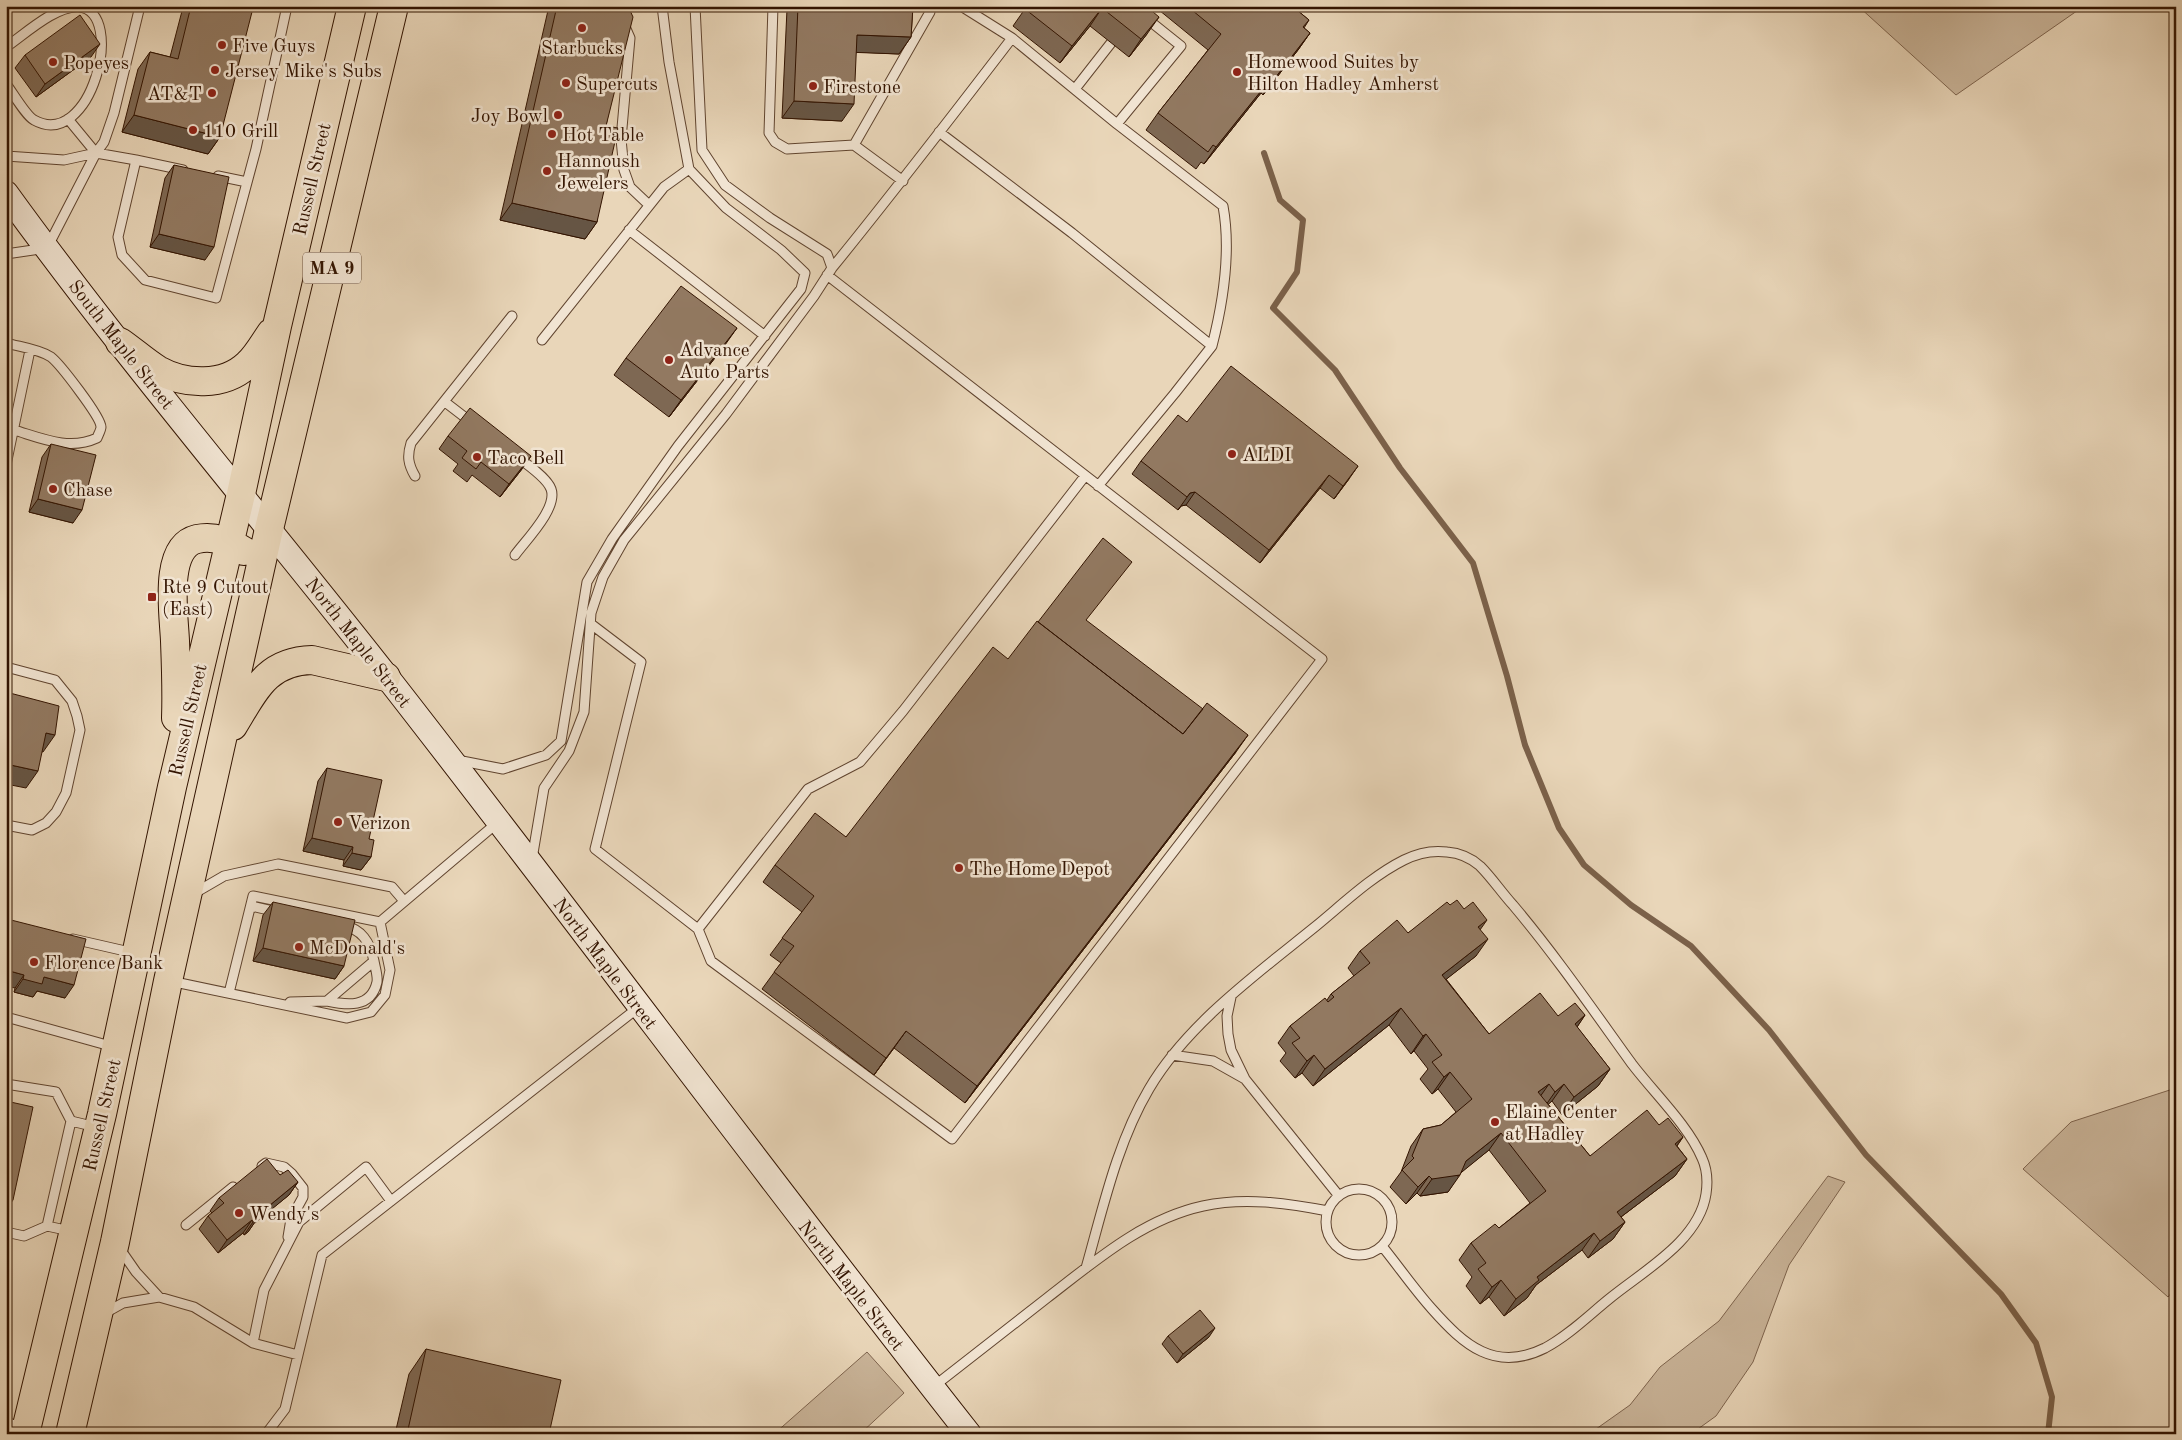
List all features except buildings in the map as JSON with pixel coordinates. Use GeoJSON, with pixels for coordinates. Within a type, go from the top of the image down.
{"type":"FeatureCollection","features":[{"type":"Feature","properties":{"kind":"highway","name":"Russell Street"},"geometry":{"type":"LineString","coordinates":[[22,1430],[99,1128],[172,787],[352,6]]}},
{"type":"Feature","properties":{"kind":"highway","name":"Russell Street"},"geometry":{"type":"LineString","coordinates":[[70,1434],[115,1242],[168,981],[260,568],[394,6]]}},
{"type":"Feature","properties":{"kind":"highway"},"geometry":{"type":"LineString","coordinates":[[120,342],[158,370],[184,380],[210,382],[229,376],[248,365],[277,326]]}},
{"type":"Feature","properties":{"kind":"highway"},"geometry":{"type":"LineString","coordinates":[[172,787],[177,691],[173,591],[175,566],[181,552],[190,541],[208,536],[229,542],[244,552],[260,568]]}},
{"type":"Feature","properties":{"kind":"highway"},"geometry":{"type":"LineString","coordinates":[[220,747],[258,686],[271,672],[284,665],[312,660],[386,676]]}},
{"type":"Feature","properties":{"kind":"main road","name":"South Maple Street"},"geometry":{"type":"LineString","coordinates":[[7,196],[240,494]]}},
{"type":"Feature","properties":{"kind":"main road","name":"North Maple Street"},"geometry":{"type":"LineString","coordinates":[[240,494],[386,676],[803,1222],[969,1434]]}},
{"type":"Feature","properties":{"kind":"lane"},"geometry":{"type":"LineString","coordinates":[[6,254],[47,248],[96,153],[104,142],[114,113],[140,6]]}},
{"type":"Feature","properties":{"kind":"lane"},"geometry":{"type":"LineString","coordinates":[[136,160],[118,237],[122,255],[145,280],[216,298],[247,182],[286,6]]}},
{"type":"Feature","properties":{"kind":"lane"},"geometry":{"type":"LineString","coordinates":[[616,6],[630,38],[621,139],[624,170],[630,187],[650,205]]}},
{"type":"Feature","properties":{"kind":"lane"},"geometry":{"type":"LineString","coordinates":[[450,759],[503,769],[546,755],[561,741],[587,582],[612,539],[678,446],[801,289],[805,273],[781,250],[726,208],[689,169],[669,62],[662,6]]}},
{"type":"Feature","properties":{"kind":"lane"},"geometry":{"type":"LineString","coordinates":[[591,624],[641,662],[595,849],[698,930],[711,961],[952,1139],[1322,659],[1085,476],[830,272],[827,254],[770,218],[725,185],[702,150],[695,6]]}},
{"type":"Feature","properties":{"kind":"lane"},"geometry":{"type":"LineString","coordinates":[[773,6],[769,133],[775,142],[787,149],[854,146],[903,181]]}},
{"type":"Feature","properties":{"kind":"lane"},"geometry":{"type":"LineString","coordinates":[[854,146],[927,18],[930,12],[929,6]]}},
{"type":"Feature","properties":{"kind":"lane"},"geometry":{"type":"LineString","coordinates":[[961,6],[1012,38],[1117,124],[1224,206],[1227,226],[1220,313],[1212,346],[1098,486]]}},
{"type":"Feature","properties":{"kind":"lane"},"geometry":{"type":"LineString","coordinates":[[6,47],[52,14],[80,7],[89,11],[96,20],[102,34],[102,53],[87,100],[68,120],[53,126],[33,120],[6,84]]}},
{"type":"Feature","properties":{"kind":"lane"},"geometry":{"type":"LineString","coordinates":[[1117,124],[1181,46],[1144,17],[1137,18]]}},
{"type":"Feature","properties":{"kind":"lane"},"geometry":{"type":"LineString","coordinates":[[531,865],[544,788],[569,751],[584,712],[591,613],[603,577],[624,540],[726,414],[830,272],[903,181],[1012,38]]}},
{"type":"Feature","properties":{"kind":"lane"},"geometry":{"type":"LineString","coordinates":[[1075,89],[1111,42]]}},
{"type":"Feature","properties":{"kind":"lane"},"geometry":{"type":"LineString","coordinates":[[68,120],[96,153]]}},
{"type":"Feature","properties":{"kind":"lane"},"geometry":{"type":"LineString","coordinates":[[940,132],[1072,233],[1212,346]]}},
{"type":"Feature","properties":{"kind":"lane"},"geometry":{"type":"LineString","coordinates":[[6,156],[64,160],[96,153],[191,171]]}},
{"type":"Feature","properties":{"kind":"lane"},"geometry":{"type":"LineString","coordinates":[[542,340],[664,187],[689,169]]}},
{"type":"Feature","properties":{"kind":"lane"},"geometry":{"type":"LineString","coordinates":[[210,175],[247,182]]}},
{"type":"Feature","properties":{"kind":"lane"},"geometry":{"type":"LineString","coordinates":[[629,230],[765,336]]}},
{"type":"Feature","properties":{"kind":"lane"},"geometry":{"type":"LineString","coordinates":[[415,476],[409,466],[408,455],[411,443],[512,316]]}},
{"type":"Feature","properties":{"kind":"lane"},"geometry":{"type":"LineString","coordinates":[[6,343],[52,358],[99,418],[101,428],[97,438],[86,443],[68,445],[14,430]]}},
{"type":"Feature","properties":{"kind":"lane"},"geometry":{"type":"LineString","coordinates":[[6,465],[30,350]]}},
{"type":"Feature","properties":{"kind":"lane"},"geometry":{"type":"LineString","coordinates":[[445,402],[475,425]]}},
{"type":"Feature","properties":{"kind":"lane"},"geometry":{"type":"LineString","coordinates":[[506,448],[536,472],[551,488],[553,498],[549,510],[515,555]]}},
{"type":"Feature","properties":{"kind":"lane"},"geometry":{"type":"LineString","coordinates":[[698,930],[808,789],[860,762],[903,711],[1085,476]]}},
{"type":"Feature","properties":{"kind":"lane"},"geometry":{"type":"LineString","coordinates":[[6,667],[55,680],[72,701],[80,730],[66,792],[56,812],[46,823],[32,830],[6,825]]}},
{"type":"Feature","properties":{"kind":"lane"},"geometry":{"type":"LineString","coordinates":[[380,922],[497,822]]}},
{"type":"Feature","properties":{"kind":"lane"},"geometry":{"type":"LineString","coordinates":[[1086,1268],[1106,1195],[1129,1132],[1144,1098],[1172,1055],[1231,998],[1386,870],[1409,857],[1427,852],[1443,851],[1458,854],[1480,866],[1529,925],[1656,1096],[1690,1137],[1706,1170],[1707,1188],[1703,1207],[1689,1231],[1665,1256],[1609,1299],[1572,1331],[1542,1349],[1522,1357],[1511,1358],[1488,1355],[1461,1340],[1423,1298],[1382,1246]]}},
{"type":"Feature","properties":{"kind":"lane"},"geometry":{"type":"LineString","coordinates":[[187,898],[224,876],[278,864],[392,887],[404,901]]}},
{"type":"Feature","properties":{"kind":"lane"},"geometry":{"type":"LineString","coordinates":[[229,993],[253,896],[380,922]]}},
{"type":"Feature","properties":{"kind":"lane"},"geometry":{"type":"LineString","coordinates":[[251,906],[287,914]]}},
{"type":"Feature","properties":{"kind":"lane"},"geometry":{"type":"LineString","coordinates":[[168,981],[347,1018],[371,1012],[385,995],[390,970],[380,922]]}},
{"type":"Feature","properties":{"kind":"lane"},"geometry":{"type":"LineString","coordinates":[[274,1002],[326,1001],[350,1005],[363,1001],[370,995],[377,982],[371,946],[361,933],[350,927],[332,923]]}},
{"type":"Feature","properties":{"kind":"lane"},"geometry":{"type":"LineString","coordinates":[[62,936],[136,954]]}},
{"type":"Feature","properties":{"kind":"lane"},"geometry":{"type":"LineString","coordinates":[[326,1001],[374,962]]}},
{"type":"Feature","properties":{"kind":"lane"},"geometry":{"type":"LineString","coordinates":[[1231,998],[1227,1016],[1228,1034],[1232,1050],[1245,1079],[1339,1196]]}},
{"type":"Feature","properties":{"kind":"lane"},"geometry":{"type":"LineString","coordinates":[[266,1434],[285,1409],[322,1255],[639,1007]]}},
{"type":"Feature","properties":{"kind":"lane"},"geometry":{"type":"LineString","coordinates":[[6,1017],[116,1048]]}},
{"type":"Feature","properties":{"kind":"lane"},"geometry":{"type":"LineString","coordinates":[[1172,1055],[1213,1061],[1245,1079]]}},
{"type":"Feature","properties":{"kind":"lane"},"geometry":{"type":"LineString","coordinates":[[6,1084],[56,1092],[71,1121],[47,1226]]}},
{"type":"Feature","properties":{"kind":"lane"},"geometry":{"type":"LineString","coordinates":[[71,1121],[99,1128]]}},
{"type":"Feature","properties":{"kind":"lane"},"geometry":{"type":"LineString","coordinates":[[186,1225],[266,1163],[284,1166],[303,1188],[303,1196],[291,1219],[287,1245]]}},
{"type":"Feature","properties":{"kind":"lane"},"geometry":{"type":"LineString","coordinates":[[253,1343],[264,1290],[299,1222],[366,1167],[392,1201]]}},
{"type":"Feature","properties":{"kind":"lane"},"geometry":{"type":"LineString","coordinates":[[1351,1190],[1366,1190],[1383,1200],[1388,1206],[1392,1220],[1390,1234],[1382,1246],[1364,1255],[1344,1252],[1334,1244],[1327,1232],[1328,1211],[1339,1196],[1351,1190]]}},
{"type":"Feature","properties":{"kind":"lane"},"geometry":{"type":"LineString","coordinates":[[932,1387],[1086,1268],[1142,1229],[1177,1213],[1204,1206],[1252,1202],[1328,1211]]}},
{"type":"Feature","properties":{"kind":"lane"},"geometry":{"type":"LineString","coordinates":[[6,1232],[24,1236],[47,1226],[74,1231]]}},
{"type":"Feature","properties":{"kind":"lane"},"geometry":{"type":"LineString","coordinates":[[115,1242],[136,1272],[159,1297]]}},
{"type":"Feature","properties":{"kind":"lane"},"geometry":{"type":"LineString","coordinates":[[98,1317],[123,1303],[159,1297],[194,1307],[253,1343],[298,1355]]}},
{"type":"Feature","properties":{"kind":"shaded area"},"geometry":{"type":"Polygon","coordinates":[[[1858,6],[2084,6],[1956,95],[1858,6]]]}},
{"type":"Feature","properties":{"kind":"shaded area"},"geometry":{"type":"Polygon","coordinates":[[[2176,1088],[2176,1287],[2168,1297],[2023,1169],[2071,1122],[2176,1088]]]}},
{"type":"Feature","properties":{"kind":"shaded area"},"geometry":{"type":"Polygon","coordinates":[[[1828,1176],[1845,1182],[1789,1265],[1753,1362],[1716,1416],[1691,1434],[1589,1434],[1630,1405],[1660,1367],[1719,1321],[1828,1176]]]}},
{"type":"Feature","properties":{"kind":"shaded area"},"geometry":{"type":"Polygon","coordinates":[[[867,1352],[904,1393],[860,1434],[774,1434],[867,1352]]]}},
{"type":"Feature","properties":{"kind":"waterway"},"geometry":{"type":"LineString","coordinates":[[1264,153],[1280,200],[1303,220],[1297,272],[1273,308],[1335,370],[1400,468],[1473,563],[1507,676],[1525,745],[1559,828],[1584,865],[1631,905],[1691,946],[1769,1030],[1866,1155],[2001,1294],[2036,1343],[2052,1397],[2048,1434]]}},
{"type":"Feature","properties":{"kind":"place","name":"Starbucks"},"geometry":{"type":"Point","coordinates":[582,28]}},
{"type":"Feature","properties":{"kind":"place","name":"Five Guys"},"geometry":{"type":"Point","coordinates":[222,45]}},
{"type":"Feature","properties":{"kind":"place","name":"Popeyes"},"geometry":{"type":"Point","coordinates":[53,62]}},
{"type":"Feature","properties":{"kind":"place","name":"Jersey Mike's Subs"},"geometry":{"type":"Point","coordinates":[215,70]}},
{"type":"Feature","properties":{"kind":"place","name":"Homewood Suites by Hilton Hadley Amherst"},"geometry":{"type":"Point","coordinates":[1237,72]}},
{"type":"Feature","properties":{"kind":"place","name":"Supercuts"},"geometry":{"type":"Point","coordinates":[566,83]}},
{"type":"Feature","properties":{"kind":"place","name":"Firestone"},"geometry":{"type":"Point","coordinates":[813,86]}},
{"type":"Feature","properties":{"kind":"place","name":"AT&T"},"geometry":{"type":"Point","coordinates":[212,93]}},
{"type":"Feature","properties":{"kind":"place","name":"Joy Bowl"},"geometry":{"type":"Point","coordinates":[558,115]}},
{"type":"Feature","properties":{"kind":"place","name":"110 Grill"},"geometry":{"type":"Point","coordinates":[193,130]}},
{"type":"Feature","properties":{"kind":"place","name":"Hot Table"},"geometry":{"type":"Point","coordinates":[552,134]}},
{"type":"Feature","properties":{"kind":"place","name":"Hannoush Jewelers"},"geometry":{"type":"Point","coordinates":[547,171]}},
{"type":"Feature","properties":{"kind":"place","name":"Advance Auto Parts"},"geometry":{"type":"Point","coordinates":[669,360]}},
{"type":"Feature","properties":{"kind":"place","name":"ALDI"},"geometry":{"type":"Point","coordinates":[1232,454]}},
{"type":"Feature","properties":{"kind":"place","name":"Taco Bell"},"geometry":{"type":"Point","coordinates":[477,457]}},
{"type":"Feature","properties":{"kind":"place","name":"Chase"},"geometry":{"type":"Point","coordinates":[53,489]}},
{"type":"Feature","properties":{"kind":"place","name":"Rte 9 Cutout (East)"},"geometry":{"type":"Point","coordinates":[152,597]}},
{"type":"Feature","properties":{"kind":"place","name":"Verizon"},"geometry":{"type":"Point","coordinates":[338,822]}},
{"type":"Feature","properties":{"kind":"place","name":"The Home Depot"},"geometry":{"type":"Point","coordinates":[959,868]}},
{"type":"Feature","properties":{"kind":"place","name":"McDonald's"},"geometry":{"type":"Point","coordinates":[299,947]}},
{"type":"Feature","properties":{"kind":"place","name":"Florence Bank"},"geometry":{"type":"Point","coordinates":[34,962]}},
{"type":"Feature","properties":{"kind":"place","name":"Elaine Center at Hadley"},"geometry":{"type":"Point","coordinates":[1495,1122]}},
{"type":"Feature","properties":{"kind":"place","name":"Wendy's"},"geometry":{"type":"Point","coordinates":[239,1213]}}]}
